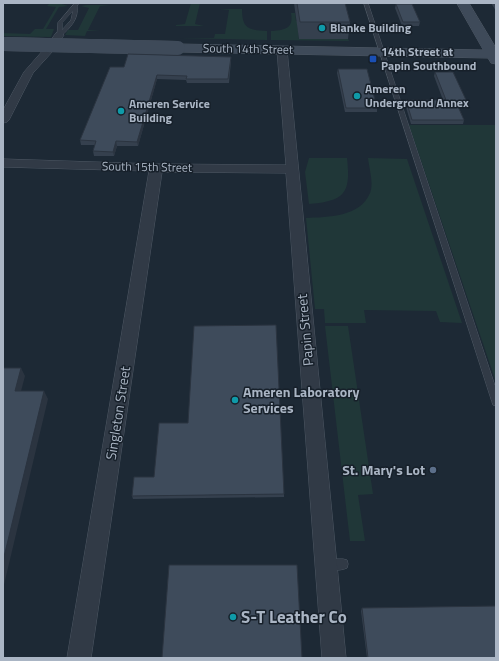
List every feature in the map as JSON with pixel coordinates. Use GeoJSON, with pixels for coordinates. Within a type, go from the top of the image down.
{"type":"FeatureCollection","features":[{"type":"Feature","properties":{"kind":"main road"},"geometry":{"type":"LineString","coordinates":[[463,3],[495,55]]}},
{"type":"Feature","properties":{"kind":"main road","name":"South 14th Street"},"geometry":{"type":"LineString","coordinates":[[3,44],[495,55]]}},
{"type":"Feature","properties":{"kind":"street"},"geometry":{"type":"LineString","coordinates":[[3,120],[28,72],[50,50],[59,35]]}},
{"type":"Feature","properties":{"kind":"street","name":"Papin Street"},"geometry":{"type":"LineString","coordinates":[[282,50],[334,658]]}},
{"type":"Feature","properties":{"kind":"street","name":"South 15th Street"},"geometry":{"type":"LineString","coordinates":[[3,163],[156,168],[292,169]]}},
{"type":"Feature","properties":{"kind":"street","name":"Singleton Street"},"geometry":{"type":"LineString","coordinates":[[79,658],[156,168]]}},
{"type":"Feature","properties":{"kind":"lane"},"geometry":{"type":"LineString","coordinates":[[366,3],[496,402]]}},
{"type":"Feature","properties":{"kind":"lane"},"geometry":{"type":"LineString","coordinates":[[59,35],[67,28],[74,18],[76,5]]}},
{"type":"Feature","properties":{"kind":"lane"},"geometry":{"type":"LineString","coordinates":[[59,35],[60,23],[76,5]]}},
{"type":"Feature","properties":{"kind":"lane"},"geometry":{"type":"LineString","coordinates":[[326,564],[343,564]]}},
{"type":"Feature","properties":{"kind":"green space"},"geometry":{"type":"Polygon","coordinates":[[[191,3],[200,3],[195,24],[204,26],[176,26],[185,24],[191,3]]]}},
{"type":"Feature","properties":{"kind":"green space"},"geometry":{"type":"Polygon","coordinates":[[[49,4],[62,4],[68,6],[59,7],[46,29],[54,29],[51,37],[3,36],[3,33],[30,34],[35,29],[43,29],[56,7],[47,6],[49,4]]]}},
{"type":"Feature","properties":{"kind":"green space"},"geometry":{"type":"Polygon","coordinates":[[[110,5],[100,6],[88,30],[100,31],[87,31],[85,36],[65,35],[68,30],[78,30],[89,8],[81,6],[110,5]]]}},
{"type":"Feature","properties":{"kind":"green space"},"geometry":{"type":"Polygon","coordinates":[[[220,9],[242,9],[243,21],[245,24],[251,29],[267,31],[267,40],[179,38],[214,38],[215,34],[225,34],[229,10],[220,9]]]}},
{"type":"Feature","properties":{"kind":"green space"},"geometry":{"type":"Polygon","coordinates":[[[291,13],[295,13],[299,39],[348,39],[349,41],[271,40],[271,31],[287,28],[291,22],[291,13]]]}},
{"type":"Feature","properties":{"kind":"green space"},"geometry":{"type":"Polygon","coordinates":[[[409,125],[496,125],[496,382],[409,125]]]}},
{"type":"Feature","properties":{"kind":"green space"},"geometry":{"type":"Polygon","coordinates":[[[309,158],[347,158],[348,180],[343,193],[331,200],[309,204],[305,172],[309,158]]]}},
{"type":"Feature","properties":{"kind":"green space"},"geometry":{"type":"Polygon","coordinates":[[[368,158],[407,159],[462,323],[440,322],[436,311],[364,310],[366,323],[325,323],[324,309],[315,309],[306,218],[333,216],[359,207],[370,193],[372,185],[368,158]]]}},
{"type":"Feature","properties":{"kind":"green space"},"geometry":{"type":"Polygon","coordinates":[[[325,326],[348,326],[373,494],[358,495],[365,541],[350,541],[325,326]]]}},
{"type":"Feature","properties":{"kind":"building"},"geometry":{"type":"Polygon","coordinates":[[[297,3],[345,3],[350,22],[300,22],[297,3]]]}},
{"type":"Feature","properties":{"kind":"building"},"geometry":{"type":"Polygon","coordinates":[[[396,4],[412,4],[420,22],[403,22],[396,4]]]}},
{"type":"Feature","properties":{"kind":"building"},"geometry":{"type":"Polygon","coordinates":[[[128,54],[231,57],[228,79],[186,79],[187,76],[157,75],[137,142],[116,141],[113,152],[93,151],[96,141],[80,140],[110,67],[124,67],[128,54]]]}},
{"type":"Feature","properties":{"kind":"building","name":"Ameren Underground Annex"},"geometry":{"type":"Polygon","coordinates":[[[338,69],[367,69],[377,108],[346,108],[338,69]]]}},
{"type":"Feature","properties":{"kind":"building"},"geometry":{"type":"Polygon","coordinates":[[[435,72],[453,72],[467,102],[456,102],[464,120],[412,120],[406,100],[446,100],[435,72]]]}},
{"type":"Feature","properties":{"kind":"building","name":"Ameren Laboratory Services"},"geometry":{"type":"Polygon","coordinates":[[[276,325],[284,494],[132,496],[134,477],[154,477],[159,423],[188,423],[194,326],[276,325]]]}},
{"type":"Feature","properties":{"kind":"building"},"geometry":{"type":"Polygon","coordinates":[[[3,368],[21,368],[15,391],[44,391],[3,561],[3,368]]]}},
{"type":"Feature","properties":{"kind":"building","name":"S-T Leather Co"},"geometry":{"type":"Polygon","coordinates":[[[169,565],[297,565],[302,658],[162,658],[169,565]]]}},
{"type":"Feature","properties":{"kind":"building"},"geometry":{"type":"Polygon","coordinates":[[[496,606],[496,658],[368,658],[362,608],[496,606]]]}},
{"type":"Feature","properties":{"kind":"place","name":"Blanke Building"},"geometry":{"type":"Point","coordinates":[322,28]}},
{"type":"Feature","properties":{"kind":"place","name":"14th Street at Papin Southbound"},"geometry":{"type":"Point","coordinates":[373,59]}},
{"type":"Feature","properties":{"kind":"place","name":"Ameren Underground Annex"},"geometry":{"type":"Point","coordinates":[357,96]}},
{"type":"Feature","properties":{"kind":"place","name":"Ameren Service Building"},"geometry":{"type":"Point","coordinates":[121,111]}},
{"type":"Feature","properties":{"kind":"place","name":"Ameren Laboratory Services"},"geometry":{"type":"Point","coordinates":[235,400]}},
{"type":"Feature","properties":{"kind":"place","name":"St. Mary's Lot"},"geometry":{"type":"Point","coordinates":[433,470]}},
{"type":"Feature","properties":{"kind":"place","name":"S-T Leather Co"},"geometry":{"type":"Point","coordinates":[233,617]}}]}
